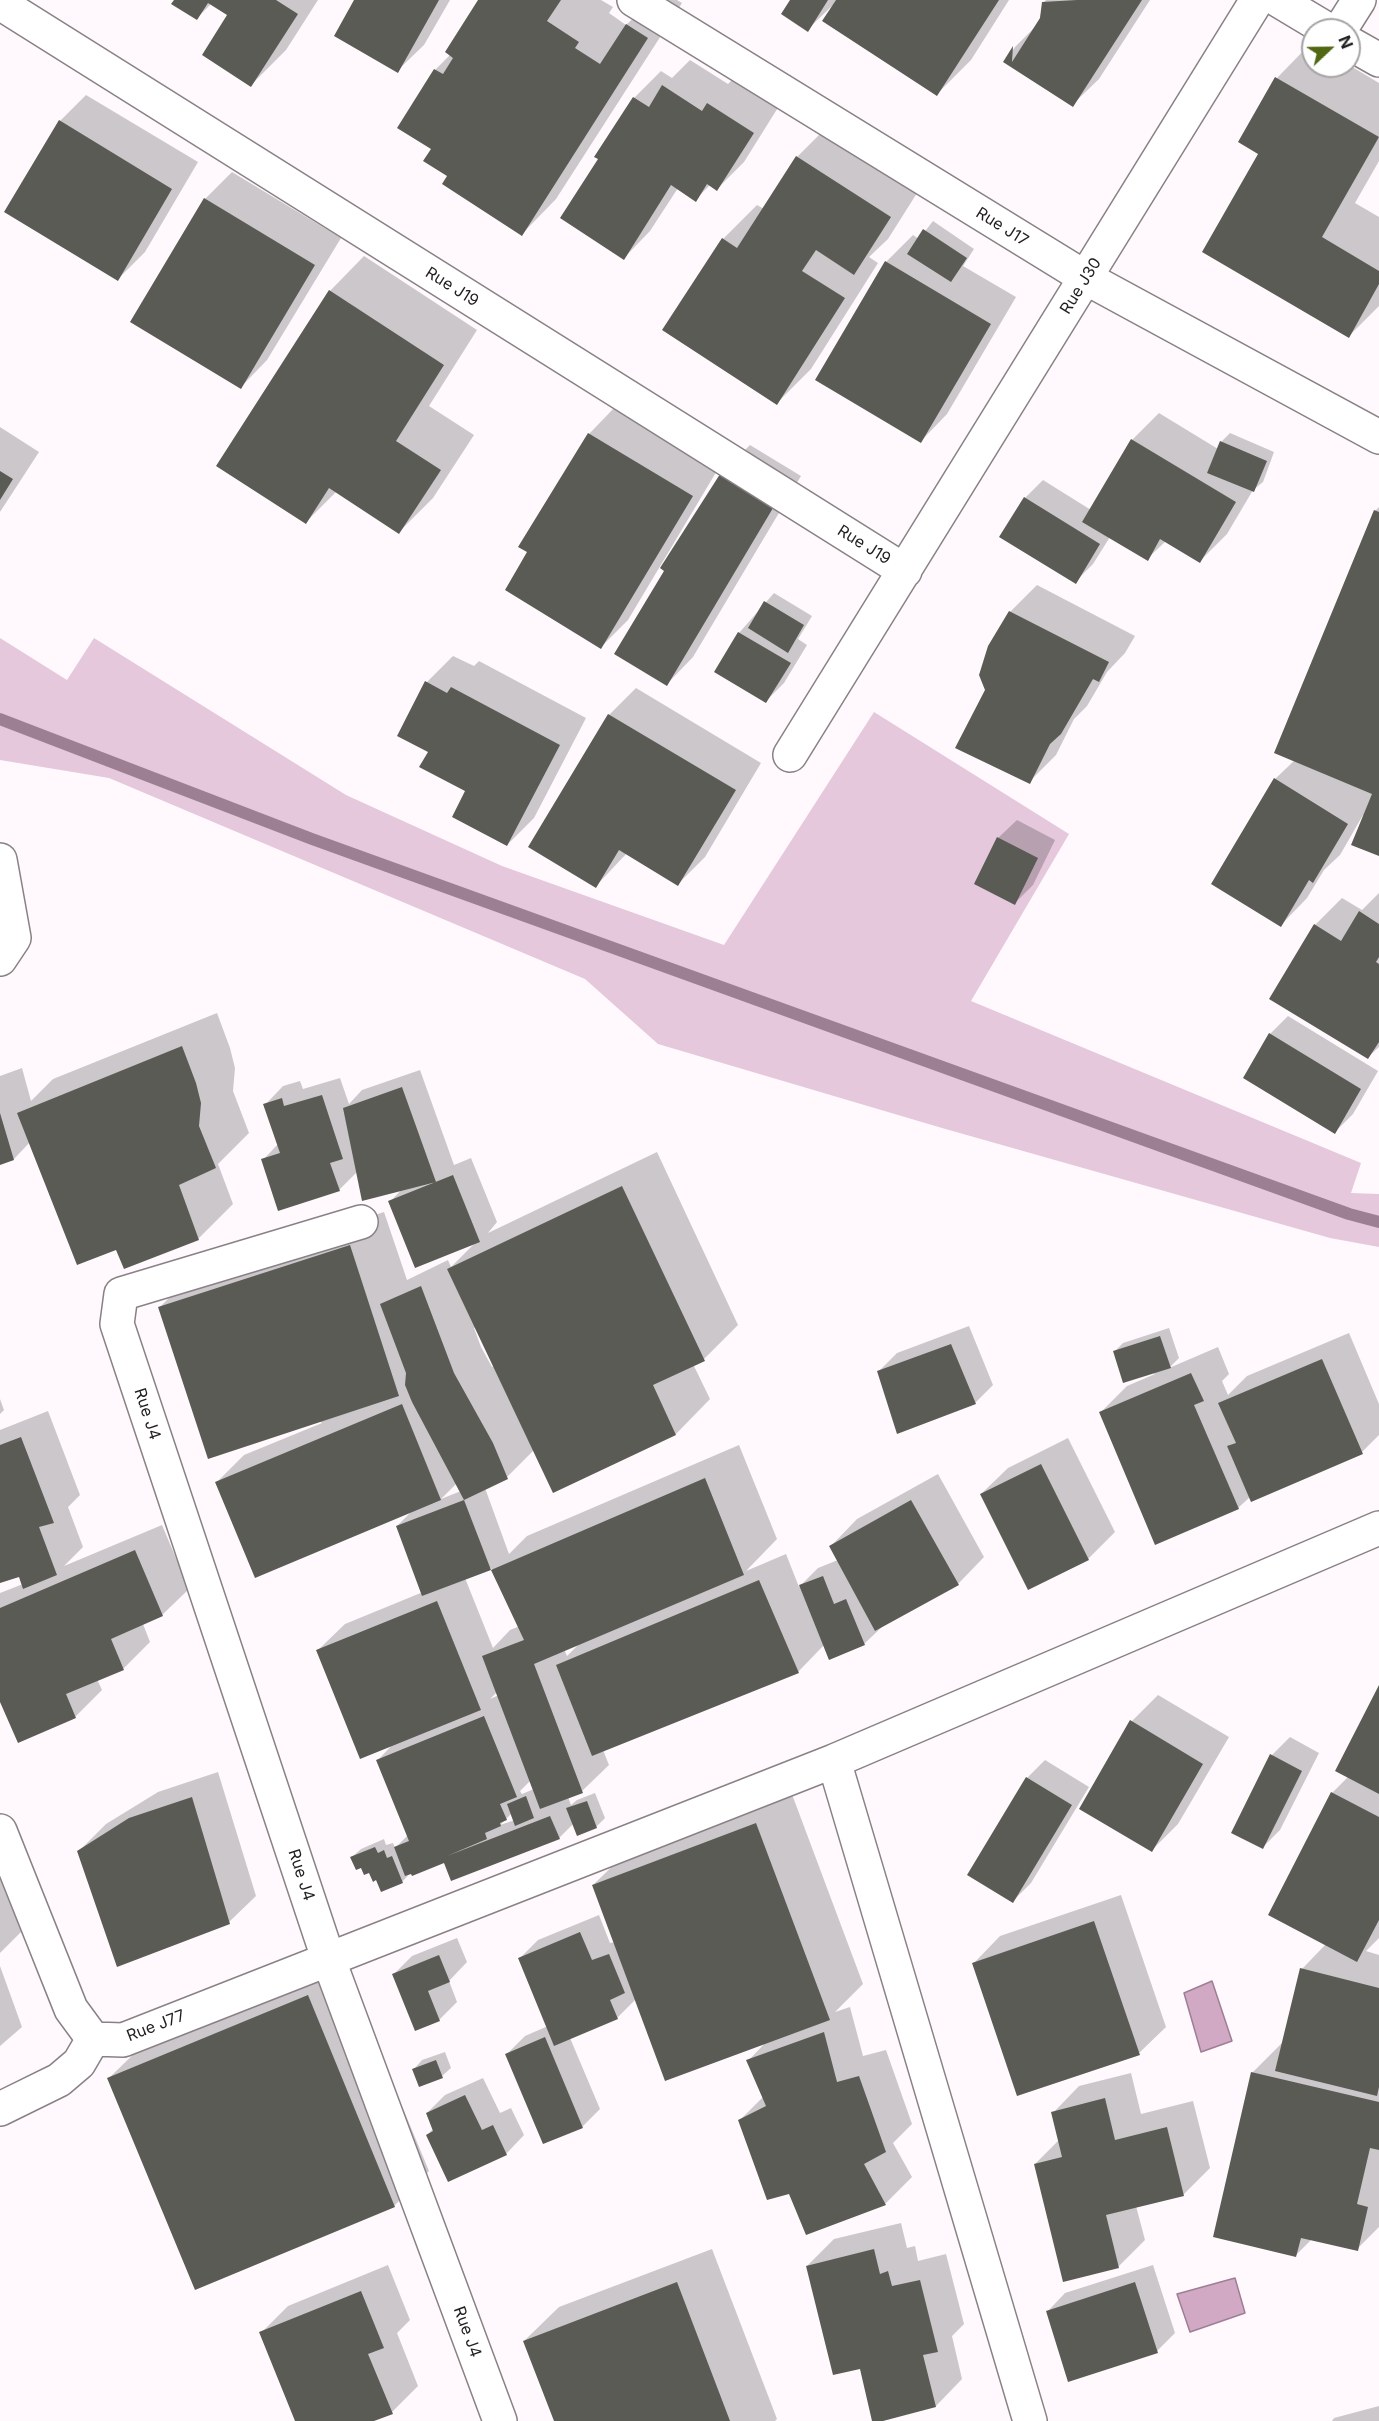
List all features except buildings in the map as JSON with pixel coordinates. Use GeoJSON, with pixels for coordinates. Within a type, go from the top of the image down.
{"type":"FeatureCollection","features":[{"type":"Feature","properties":{"kind":"street","name":"Rue J17"},"geometry":{"type":"LineString","coordinates":[[634,0],[1086,278],[1379,437]]}},
{"type":"Feature","properties":{"kind":"street","name":"Rue J30"},"geometry":{"type":"LineString","coordinates":[[790,755],[1257,0]]}},
{"type":"Feature","properties":{"kind":"street"},"geometry":{"type":"LineString","coordinates":[[1278,0],[1308,18]]}},
{"type":"Feature","properties":{"kind":"street"},"geometry":{"type":"LineString","coordinates":[[1348,18],[1359,0]]}},
{"type":"Feature","properties":{"kind":"street","name":"Rue J19"},"geometry":{"type":"LineString","coordinates":[[0,3],[905,571]]}},
{"type":"Feature","properties":{"kind":"street"},"geometry":{"type":"LineString","coordinates":[[1361,50],[1379,60]]}},
{"type":"Feature","properties":{"kind":"street"},"geometry":{"type":"LineString","coordinates":[[0,860],[14,938],[0,958]]}},
{"type":"Feature","properties":{"kind":"street","name":"Rue J4"},"geometry":{"type":"LineString","coordinates":[[361,1222],[121,1294],[117,1324],[328,1958],[500,2421]]}},
{"type":"Feature","properties":{"kind":"street","name":"Rue J77"},"geometry":{"type":"LineString","coordinates":[[93,2039],[123,2040],[834,1761],[1379,1528]]}},
{"type":"Feature","properties":{"kind":"street"},"geometry":{"type":"LineString","coordinates":[[834,1761],[1030,2421]]}},
{"type":"Feature","properties":{"kind":"street"},"geometry":{"type":"LineString","coordinates":[[0,1831],[71,2009],[93,2039],[79,2063],[59,2080],[0,2109]]}},
{"type":"Feature","properties":{"kind":"shaded area"},"geometry":{"type":"Polygon","coordinates":[[[0,638],[67,680],[94,638],[346,795],[502,866],[724,945],[874,712],[1069,834],[971,1001],[1361,1163],[1351,1193],[1379,1194],[1379,1247],[1330,1238],[942,1128],[658,1044],[585,979],[109,778],[0,760],[0,638]]]}},
{"type":"Feature","properties":{"kind":"shaded area"},"geometry":{"type":"Polygon","coordinates":[[[1212,1981],[1232,2041],[1201,2052],[1184,1993],[1212,1981]]]}},
{"type":"Feature","properties":{"kind":"shaded area"},"geometry":{"type":"Polygon","coordinates":[[[1235,2278],[1245,2313],[1190,2332],[1177,2294],[1235,2278]]]}},
{"type":"Feature","properties":{"kind":"waterway"},"geometry":{"type":"LineString","coordinates":[[0,719],[312,839],[1349,1214],[1379,1222]]}}]}
